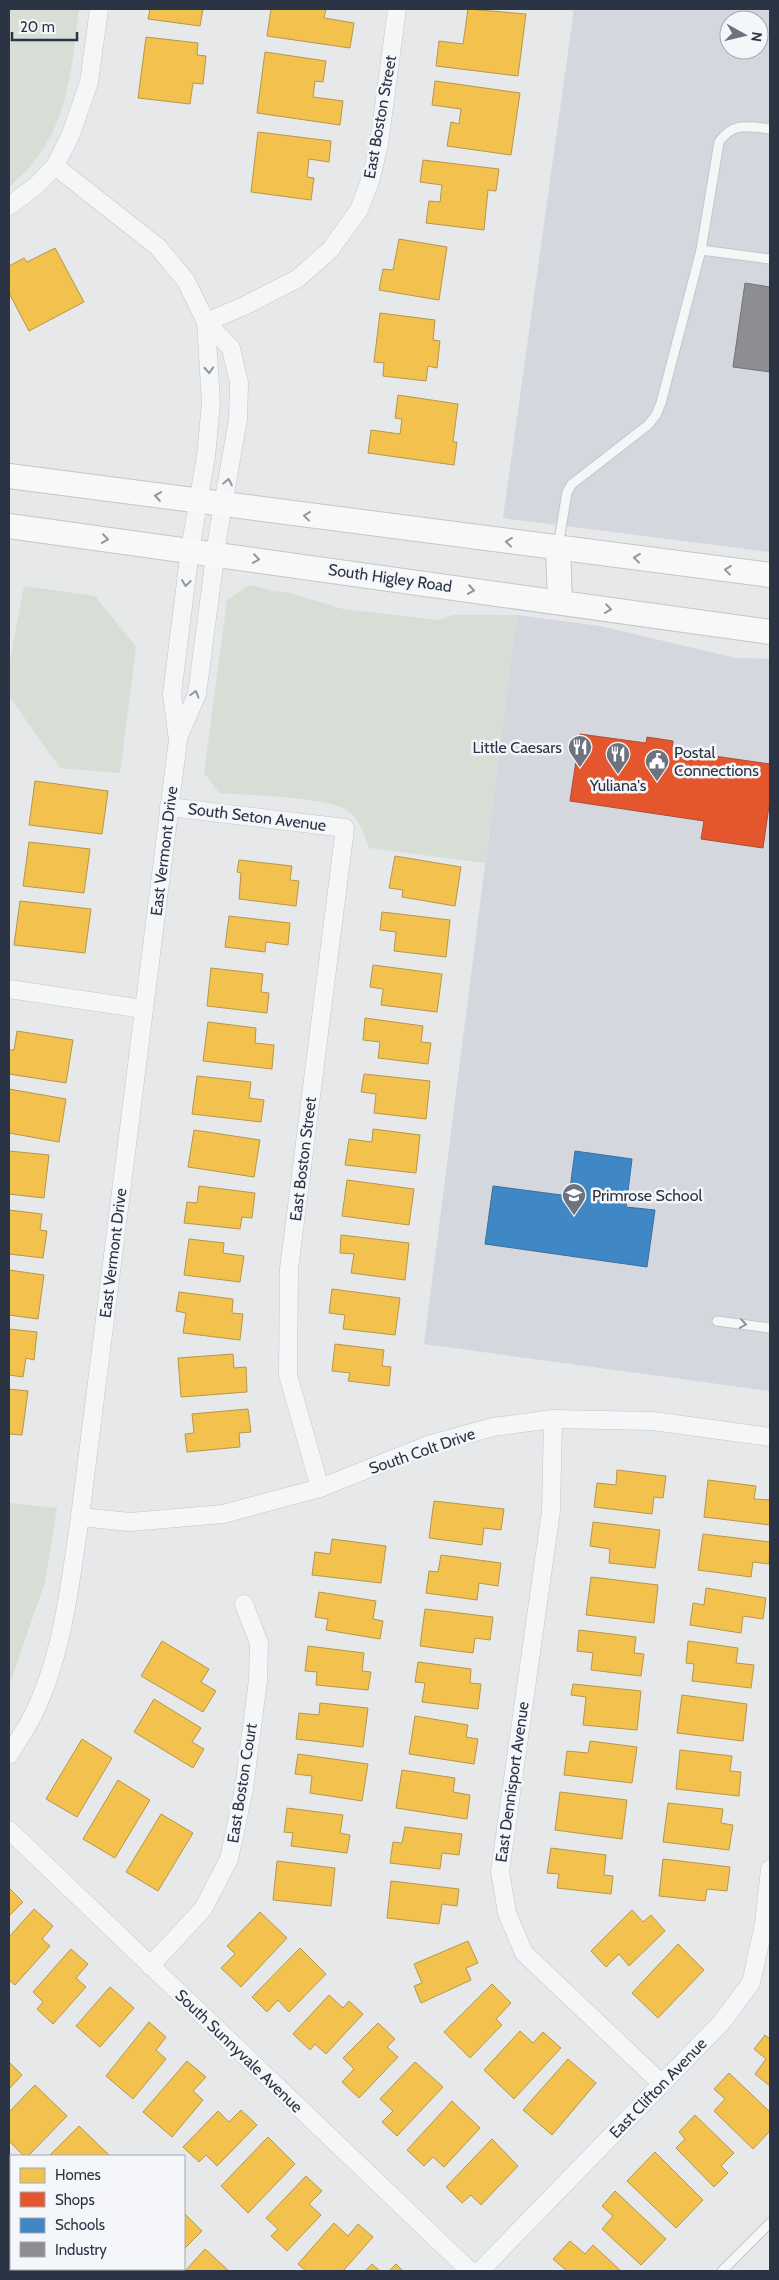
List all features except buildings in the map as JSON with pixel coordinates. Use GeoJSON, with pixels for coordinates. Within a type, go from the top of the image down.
{"type":"FeatureCollection","features":[{"type":"Feature","properties":{"kind":"main road"},"geometry":{"type":"LineString","coordinates":[[9,476],[770,575]]}},
{"type":"Feature","properties":{"kind":"main road","name":"South Higley Road"},"geometry":{"type":"LineString","coordinates":[[9,526],[770,632]]}},
{"type":"Feature","properties":{"kind":"main road"},"geometry":{"type":"LineString","coordinates":[[558,548],[560,602]]}},
{"type":"Feature","properties":{"kind":"street"},"geometry":{"type":"LineString","coordinates":[[9,206],[37,185],[55,166],[71,134],[89,82],[98,9]]}},
{"type":"Feature","properties":{"kind":"street","name":"East Boston Street"},"geometry":{"type":"LineString","coordinates":[[206,322],[297,280],[330,250],[359,210],[371,178],[379,144],[397,9]]}},
{"type":"Feature","properties":{"kind":"street","name":"East Vermont Drive"},"geometry":{"type":"LineString","coordinates":[[55,166],[158,246],[186,282],[206,322],[231,348],[239,383],[238,419],[215,554],[197,694],[178,740]]}},
{"type":"Feature","properties":{"kind":"street","name":"East Vermont Drive"},"geometry":{"type":"LineString","coordinates":[[9,1755],[33,1715],[50,1672],[68,1598],[80,1517],[178,740],[172,694],[190,550],[206,456],[211,403],[206,322]]}},
{"type":"Feature","properties":{"kind":"street","name":"South Seton Avenue"},"geometry":{"type":"LineString","coordinates":[[170,807],[345,828]]}},
{"type":"Feature","properties":{"kind":"street","name":"East Boston Street"},"geometry":{"type":"LineString","coordinates":[[320,1488],[288,1375],[289,1269],[345,828]]}},
{"type":"Feature","properties":{"kind":"street"},"geometry":{"type":"LineString","coordinates":[[9,989],[143,1010]]}},
{"type":"Feature","properties":{"kind":"street","name":"South Colt Drive"},"geometry":{"type":"LineString","coordinates":[[80,1517],[130,1522],[223,1514],[320,1488],[428,1445],[493,1427],[553,1418],[653,1421],[770,1437]]}},
{"type":"Feature","properties":{"kind":"street","name":"East Dennisport Avenue"},"geometry":{"type":"LineString","coordinates":[[553,1418],[550,1511],[500,1871],[502,1888],[507,1914],[524,1952],[662,2084]]}},
{"type":"Feature","properties":{"kind":"street","name":"East Boston Court"},"geometry":{"type":"LineString","coordinates":[[150,1966],[203,1909],[229,1860],[244,1789],[258,1680],[259,1643],[244,1604]]}},
{"type":"Feature","properties":{"kind":"street","name":"South Sunnyvale Avenue"},"geometry":{"type":"LineString","coordinates":[[9,1830],[470,2271]]}},
{"type":"Feature","properties":{"kind":"street","name":"East Clifton Avenue"},"geometry":{"type":"LineString","coordinates":[[480,2271],[721,2023],[751,1982],[764,1924],[770,1869]]}},
{"type":"Feature","properties":{"kind":"lane"},"geometry":{"type":"LineString","coordinates":[[558,548],[567,492],[572,484],[648,425],[656,415],[661,404],[701,250],[719,142],[733,128],[752,127],[770,129]]}},
{"type":"Feature","properties":{"kind":"lane"},"geometry":{"type":"LineString","coordinates":[[701,250],[770,259]]}},
{"type":"Feature","properties":{"kind":"lane"},"geometry":{"type":"LineString","coordinates":[[717,1321],[770,1328]]}},
{"type":"Feature","properties":{"kind":"lane"},"geometry":{"type":"LineString","coordinates":[[722,2271],[770,2222]]}},
{"type":"Feature","properties":{"kind":"shaded area"},"geometry":{"type":"Polygon","coordinates":[[[9,9],[79,9],[73,60],[63,106],[55,127],[44,148],[29,168],[9,187],[9,9]]]}},
{"type":"Feature","properties":{"kind":"shaded area"},"geometry":{"type":"Polygon","coordinates":[[[574,9],[770,9],[770,552],[503,518],[574,9]]]}},
{"type":"Feature","properties":{"kind":"shaded area"},"geometry":{"type":"Polygon","coordinates":[[[250,585],[290,593],[343,609],[438,620],[454,615],[517,615],[485,863],[369,848],[355,818],[348,811],[338,806],[306,800],[219,793],[204,773],[227,600],[250,585]]]}},
{"type":"Feature","properties":{"kind":"shaded area"},"geometry":{"type":"Polygon","coordinates":[[[24,586],[95,596],[136,647],[120,773],[60,768],[9,696],[9,665],[24,586]]]}},
{"type":"Feature","properties":{"kind":"shaded area"},"geometry":{"type":"Polygon","coordinates":[[[517,615],[600,626],[736,658],[770,659],[770,1391],[424,1344],[517,615]]]}},
{"type":"Feature","properties":{"kind":"shaded area"},"geometry":{"type":"Polygon","coordinates":[[[9,1503],[57,1508],[45,1582],[9,1686],[9,1503]]]}},
{"type":"Feature","properties":{"kind":"place","name":"Little Caesars"},"geometry":{"type":"Point","coordinates":[580,768]}},
{"type":"Feature","properties":{"kind":"place","name":"Yuliana's"},"geometry":{"type":"Point","coordinates":[618,775]}},
{"type":"Feature","properties":{"kind":"place","name":"Postal Connections"},"geometry":{"type":"Point","coordinates":[657,782]}},
{"type":"Feature","properties":{"kind":"place","name":"Primrose School"},"geometry":{"type":"Point","coordinates":[574,1216]}}]}
